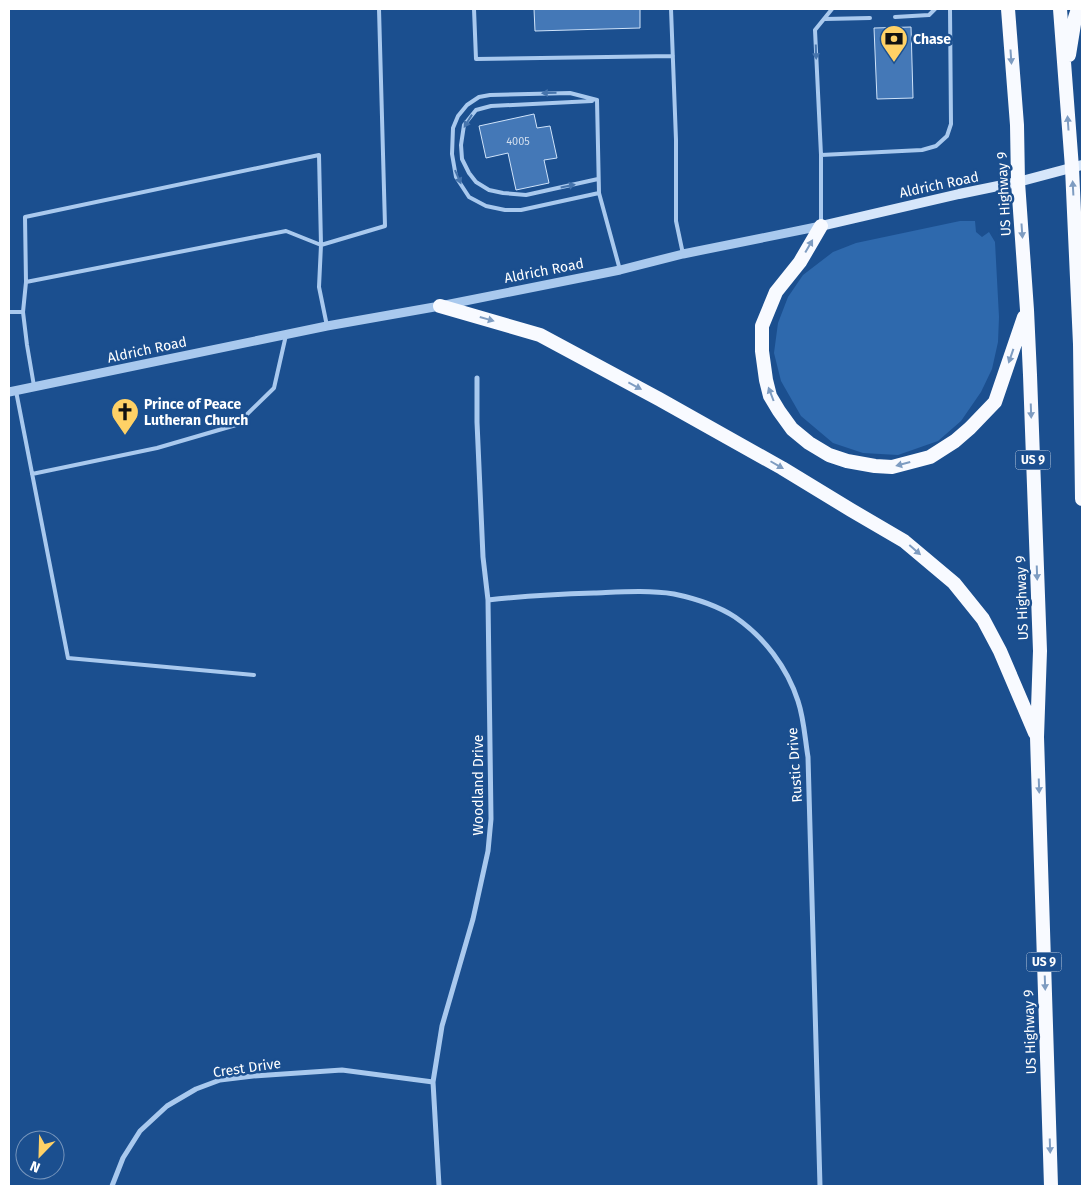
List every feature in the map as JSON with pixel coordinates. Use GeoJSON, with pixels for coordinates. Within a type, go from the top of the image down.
{"type":"FeatureCollection","features":[{"type":"Feature","properties":{"kind":"highway","name":"US Highway 9"},"geometry":{"type":"LineString","coordinates":[[1008,9],[1017,125],[1018,182],[1027,310],[1040,651],[1037,737],[1051,1186]]}},
{"type":"Feature","properties":{"kind":"highway"},"geometry":{"type":"LineString","coordinates":[[1060,9],[1065,78],[1077,167],[1082,499]]}},
{"type":"Feature","properties":{"kind":"highway"},"geometry":{"type":"LineString","coordinates":[[1065,78],[1078,9]]}},
{"type":"Feature","properties":{"kind":"highway"},"geometry":{"type":"LineString","coordinates":[[821,226],[800,262],[776,292],[762,326],[762,351],[770,396],[779,411],[792,429],[809,443],[829,455],[847,461],[892,467],[930,457],[954,441],[970,428],[995,402],[1027,310]]}},
{"type":"Feature","properties":{"kind":"highway"},"geometry":{"type":"LineString","coordinates":[[440,306],[540,335],[782,468],[904,540],[954,583],[983,619],[1000,651],[1037,737]]}},
{"type":"Feature","properties":{"kind":"main road","name":"Aldrich Road"},"geometry":{"type":"LineString","coordinates":[[821,226],[1077,167]]}},
{"type":"Feature","properties":{"kind":"street","name":"Aldrich Road"},"geometry":{"type":"LineString","coordinates":[[12,392],[327,326],[440,306],[620,270],[683,254],[821,226]]}},
{"type":"Feature","properties":{"kind":"street","name":"Woodland Drive"},"geometry":{"type":"LineString","coordinates":[[439,1186],[434,1082],[442,1026],[473,919],[488,852],[491,819],[488,600],[483,547],[477,422],[477,378]]}},
{"type":"Feature","properties":{"kind":"street","name":"Rustic Drive"},"geometry":{"type":"LineString","coordinates":[[488,600],[545,594],[645,591],[674,594],[703,602],[734,616],[772,652],[787,676],[798,701],[808,757],[820,1186]]}},
{"type":"Feature","properties":{"kind":"street","name":"Crest Drive"},"geometry":{"type":"LineString","coordinates":[[112,1186],[123,1158],[140,1131],[168,1106],[196,1089],[220,1080],[342,1070],[434,1082]]}},
{"type":"Feature","properties":{"kind":"lane"},"geometry":{"type":"LineString","coordinates":[[26,282],[286,231],[321,245],[385,226],[379,9]]}},
{"type":"Feature","properties":{"kind":"lane"},"geometry":{"type":"LineString","coordinates":[[474,9],[476,60],[673,56]]}},
{"type":"Feature","properties":{"kind":"lane"},"geometry":{"type":"LineString","coordinates":[[671,9],[676,140],[676,221],[683,254]]}},
{"type":"Feature","properties":{"kind":"lane"},"geometry":{"type":"LineString","coordinates":[[821,226],[821,155],[816,30],[832,9]]}},
{"type":"Feature","properties":{"kind":"lane"},"geometry":{"type":"LineString","coordinates":[[895,17],[929,15],[935,9]]}},
{"type":"Feature","properties":{"kind":"lane"},"geometry":{"type":"LineString","coordinates":[[821,155],[922,150],[936,146],[947,136],[951,124],[950,9]]}},
{"type":"Feature","properties":{"kind":"lane"},"geometry":{"type":"LineString","coordinates":[[824,19],[870,18]]}},
{"type":"Feature","properties":{"kind":"lane"},"geometry":{"type":"LineString","coordinates":[[597,100],[570,93],[490,95],[479,97],[467,105],[458,116],[453,128],[452,154],[456,177],[469,196],[486,206],[505,210],[522,210],[599,193]]}},
{"type":"Feature","properties":{"kind":"lane"},"geometry":{"type":"LineString","coordinates":[[597,100],[491,106],[476,110],[464,124],[461,145],[462,159],[469,173],[476,182],[489,190],[526,195],[598,179]]}},
{"type":"Feature","properties":{"kind":"lane"},"geometry":{"type":"LineString","coordinates":[[597,100],[599,193],[620,270]]}},
{"type":"Feature","properties":{"kind":"lane"},"geometry":{"type":"LineString","coordinates":[[34,387],[23,312],[26,282],[25,217],[319,156],[321,245],[319,287],[327,326]]}},
{"type":"Feature","properties":{"kind":"lane"},"geometry":{"type":"LineString","coordinates":[[9,312],[23,312]]}},
{"type":"Feature","properties":{"kind":"lane"},"geometry":{"type":"LineString","coordinates":[[32,474],[157,448],[236,425],[274,388],[286,335]]}},
{"type":"Feature","properties":{"kind":"lane"},"geometry":{"type":"LineString","coordinates":[[12,392],[32,474],[68,658],[254,675]]}},
{"type":"Feature","properties":{"kind":"shaded area"},"geometry":{"type":"Polygon","coordinates":[[[960,221],[975,221],[976,232],[982,237],[989,232],[995,242],[999,317],[998,342],[992,369],[981,392],[961,421],[938,441],[898,455],[863,453],[833,443],[801,416],[781,381],[774,353],[778,323],[788,297],[803,275],[833,252],[856,243],[960,221]]]}},
{"type":"Feature","properties":{"kind":"building"},"geometry":{"type":"Polygon","coordinates":[[[534,9],[640,9],[640,28],[535,31],[534,9]]]}},
{"type":"Feature","properties":{"kind":"building","name":"Chase"},"geometry":{"type":"Polygon","coordinates":[[[911,27],[913,98],[877,99],[874,28],[911,27]]]}},
{"type":"Feature","properties":{"kind":"building"},"geometry":{"type":"Polygon","coordinates":[[[534,114],[537,128],[550,126],[557,158],[544,160],[549,183],[516,190],[508,153],[486,158],[479,126],[534,114]]]}},
{"type":"Feature","properties":{"kind":"place","name":"Chase"},"geometry":{"type":"Point","coordinates":[894,63]}},
{"type":"Feature","properties":{"kind":"place","name":"Prince of Peace Lutheran Church"},"geometry":{"type":"Point","coordinates":[125,436]}}]}
